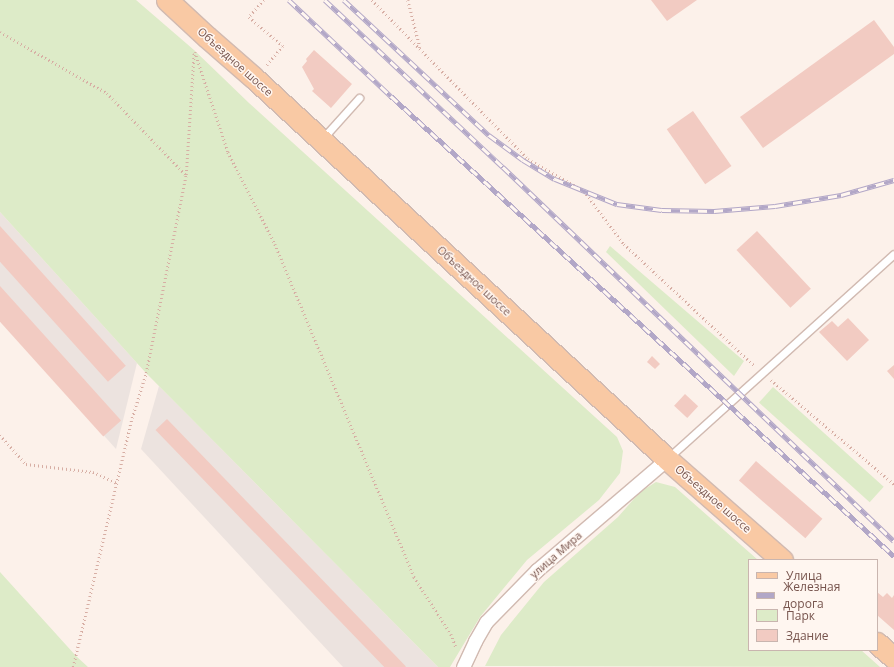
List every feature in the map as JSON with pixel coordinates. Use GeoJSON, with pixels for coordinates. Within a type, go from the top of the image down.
{"type":"FeatureCollection","features":[{"type":"Feature","properties":{"kind":"main road","name":"Объездное шоссе"},"geometry":{"type":"LineString","coordinates":[[167,0],[667,459],[781,559]]}},
{"type":"Feature","properties":{"kind":"main road"},"geometry":{"type":"LineString","coordinates":[[878,644],[894,658]]}},
{"type":"Feature","properties":{"kind":"street","name":"улица Мира"},"geometry":{"type":"LineString","coordinates":[[463,667],[486,622],[537,570],[667,459]]}},
{"type":"Feature","properties":{"kind":"lane"},"geometry":{"type":"LineString","coordinates":[[321,140],[359,98]]}},
{"type":"Feature","properties":{"kind":"lane"},"geometry":{"type":"LineString","coordinates":[[667,459],[763,374],[894,254]]}},
{"type":"Feature","properties":{"kind":"path"},"geometry":{"type":"LineString","coordinates":[[264,0],[249,17],[283,46],[277,53]]}},
{"type":"Feature","properties":{"kind":"path"},"geometry":{"type":"LineString","coordinates":[[372,0],[528,159],[584,191],[624,244],[763,374],[894,484]]}},
{"type":"Feature","properties":{"kind":"path"},"geometry":{"type":"LineString","coordinates":[[408,0],[420,48]]}},
{"type":"Feature","properties":{"kind":"path"},"geometry":{"type":"LineString","coordinates":[[0,32],[107,93],[186,175]]}},
{"type":"Feature","properties":{"kind":"path"},"geometry":{"type":"LineString","coordinates":[[73,667],[132,418],[146,372],[186,175],[194,50],[228,152],[275,244],[414,577],[450,634],[457,649]]}},
{"type":"Feature","properties":{"kind":"path"},"geometry":{"type":"LineString","coordinates":[[0,436],[26,464],[93,472],[117,483]]}},
{"type":"Feature","properties":{"kind":"shaded area"},"geometry":{"type":"Polygon","coordinates":[[[0,212],[137,363],[116,449],[0,320],[0,212]]]}},
{"type":"Feature","properties":{"kind":"shaded area"},"geometry":{"type":"Polygon","coordinates":[[[159,386],[438,667],[343,667],[141,449],[159,386]]]}},
{"type":"Feature","properties":{"kind":"green space"},"geometry":{"type":"Polygon","coordinates":[[[0,0],[136,0],[194,50],[249,103],[617,437],[623,451],[620,473],[599,500],[527,560],[480,617],[450,667],[438,667],[146,373],[0,212],[0,0]]]}},
{"type":"Feature","properties":{"kind":"green space"},"geometry":{"type":"Polygon","coordinates":[[[610,246],[744,361],[734,376],[606,252],[610,246]]]}},
{"type":"Feature","properties":{"kind":"green space"},"geometry":{"type":"Polygon","coordinates":[[[773,387],[884,487],[870,502],[759,403],[773,387]]]}},
{"type":"Feature","properties":{"kind":"green space"},"geometry":{"type":"Polygon","coordinates":[[[656,482],[675,487],[757,559],[748,559],[748,651],[862,651],[880,667],[485,666],[501,635],[544,582],[618,517],[640,492],[656,482]]]}},
{"type":"Feature","properties":{"kind":"green space"},"geometry":{"type":"Polygon","coordinates":[[[0,572],[76,656],[88,667],[0,667],[0,572]]]}},
{"type":"Feature","properties":{"kind":"building"},"geometry":{"type":"Polygon","coordinates":[[[651,0],[697,0],[667,21],[651,0]]]}},
{"type":"Feature","properties":{"kind":"building"},"geometry":{"type":"Polygon","coordinates":[[[874,20],[894,47],[894,54],[763,148],[740,117],[874,20]]]}},
{"type":"Feature","properties":{"kind":"building"},"geometry":{"type":"Polygon","coordinates":[[[314,50],[352,84],[331,108],[312,91],[314,89],[302,67],[307,61],[306,59],[314,50]]]}},
{"type":"Feature","properties":{"kind":"building"},"geometry":{"type":"Polygon","coordinates":[[[693,111],[731,166],[705,184],[667,129],[693,111]]]}},
{"type":"Feature","properties":{"kind":"building"},"geometry":{"type":"Polygon","coordinates":[[[0,226],[126,366],[108,382],[0,262],[0,226]]]}},
{"type":"Feature","properties":{"kind":"building"},"geometry":{"type":"Polygon","coordinates":[[[757,231],[811,289],[790,308],[737,250],[757,231]]]}},
{"type":"Feature","properties":{"kind":"building"},"geometry":{"type":"Polygon","coordinates":[[[0,286],[121,421],[103,437],[0,322],[0,286]]]}},
{"type":"Feature","properties":{"kind":"building"},"geometry":{"type":"Polygon","coordinates":[[[848,318],[869,340],[847,361],[819,332],[832,321],[838,327],[848,318]]]}},
{"type":"Feature","properties":{"kind":"building"},"geometry":{"type":"Polygon","coordinates":[[[652,356],[660,364],[655,369],[647,362],[652,356]]]}},
{"type":"Feature","properties":{"kind":"building"},"geometry":{"type":"Polygon","coordinates":[[[894,365],[894,379],[887,371],[894,365]]]}},
{"type":"Feature","properties":{"kind":"building"},"geometry":{"type":"Polygon","coordinates":[[[685,394],[698,406],[687,418],[674,406],[685,394]]]}},
{"type":"Feature","properties":{"kind":"building"},"geometry":{"type":"Polygon","coordinates":[[[167,419],[406,666],[384,667],[155,430],[167,419]]]}},
{"type":"Feature","properties":{"kind":"building"},"geometry":{"type":"Polygon","coordinates":[[[756,461],[822,519],[805,538],[739,481],[756,461]]]}},
{"type":"Feature","properties":{"kind":"building"},"geometry":{"type":"Polygon","coordinates":[[[878,593],[883,597],[887,593],[892,598],[894,595],[894,630],[878,616],[878,593]]]}},
{"type":"Feature","properties":{"kind":"railway"},"geometry":{"type":"LineString","coordinates":[[289,0],[391,96],[894,556]]}},
{"type":"Feature","properties":{"kind":"railway"},"geometry":{"type":"LineString","coordinates":[[325,0],[503,167],[894,541]]}},
{"type":"Feature","properties":{"kind":"railway"},"geometry":{"type":"LineString","coordinates":[[344,0],[489,135],[523,160],[555,179],[617,204],[662,210],[714,211],[775,206],[841,195],[894,180]]}}]}
